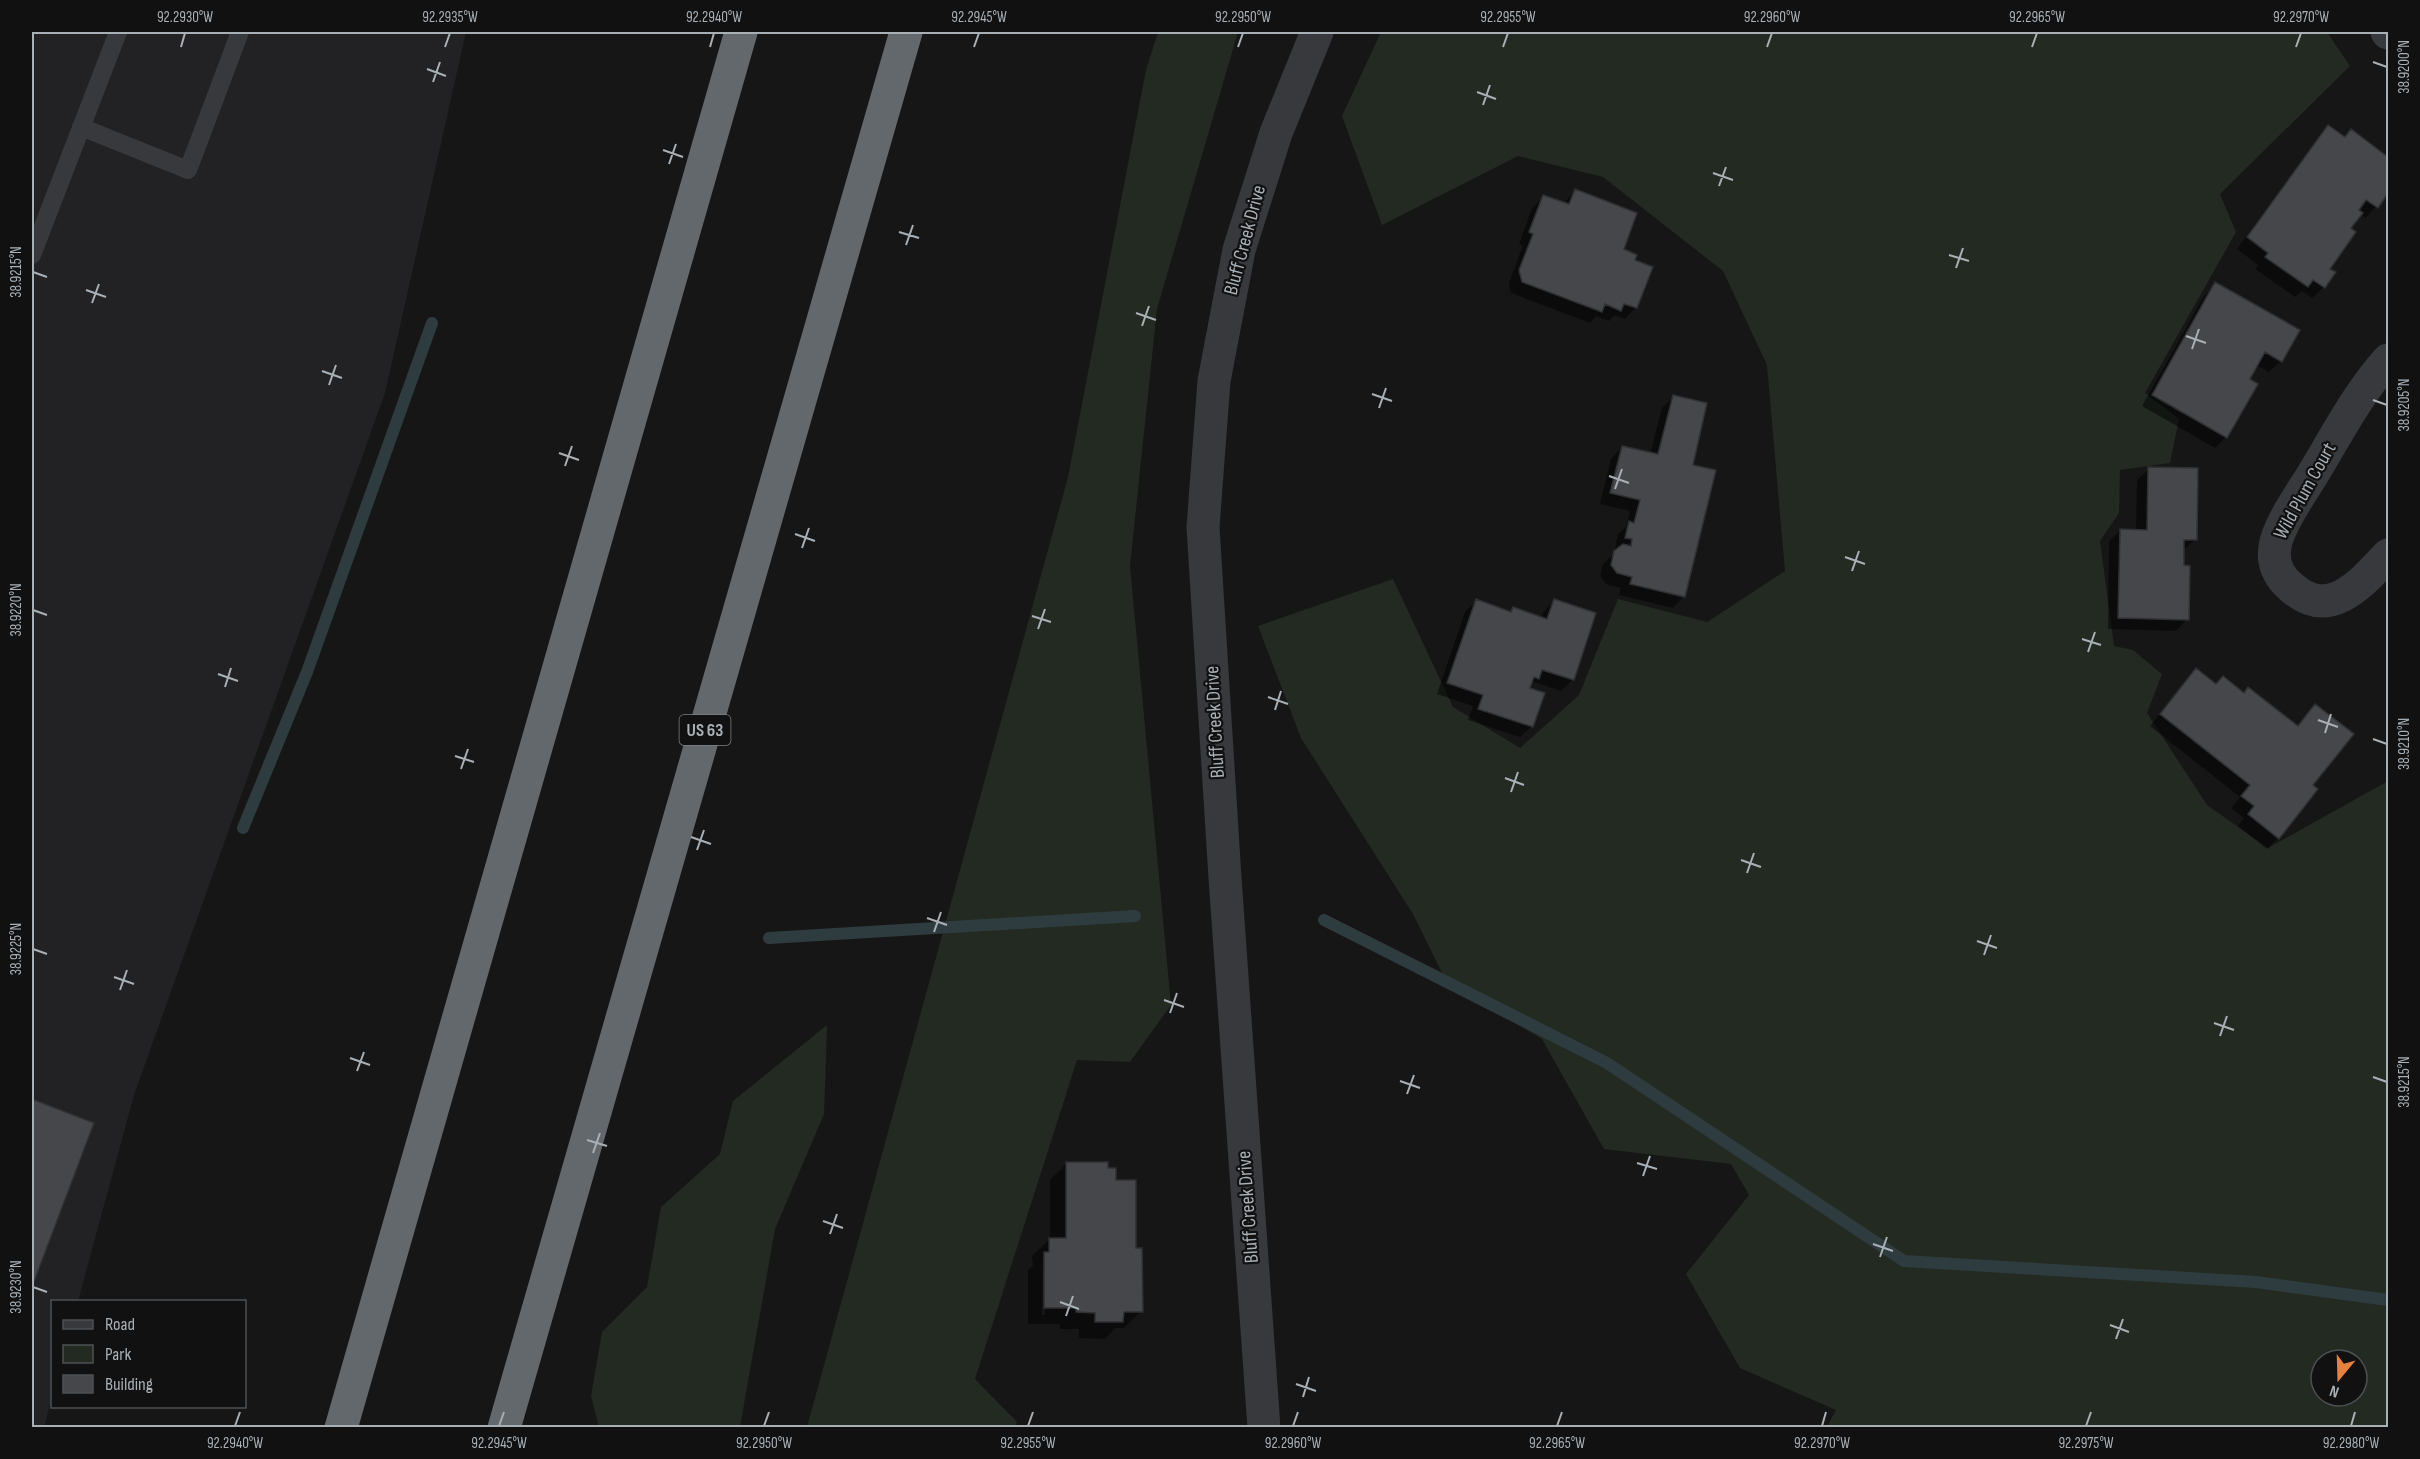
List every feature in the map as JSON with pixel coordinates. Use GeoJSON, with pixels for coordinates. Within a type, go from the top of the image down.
{"type":"FeatureCollection","features":[{"type":"Feature","properties":{"kind":"highway"},"geometry":{"type":"LineString","coordinates":[[341,1428],[741,32]]}},
{"type":"Feature","properties":{"kind":"highway","name":"US 63"},"geometry":{"type":"LineString","coordinates":[[504,1428],[906,32]]}},
{"type":"Feature","properties":{"kind":"street","name":"Bluff Creek Drive"},"geometry":{"type":"LineString","coordinates":[[1264,1428],[1203,527],[1214,381],[1239,249],[1276,133],[1317,32]]}},
{"type":"Feature","properties":{"kind":"street","name":"Wild Plum Court"},"geometry":{"type":"LineString","coordinates":[[2388,360],[2349,416],[2290,512],[2275,545],[2275,564],[2284,581],[2300,596],[2322,603],[2342,596],[2366,578],[2388,555]]}},
{"type":"Feature","properties":{"kind":"lane"},"geometry":{"type":"LineString","coordinates":[[32,254],[118,32]]}},
{"type":"Feature","properties":{"kind":"lane"},"geometry":{"type":"LineString","coordinates":[[81,127],[188,170],[240,32]]}},
{"type":"Feature","properties":{"kind":"shaded area"},"geometry":{"type":"Polygon","coordinates":[[[32,32],[466,32],[385,393],[134,1095],[78,1300],[51,1300],[51,1400],[44,1428],[32,1427],[32,32]]]}},
{"type":"Feature","properties":{"kind":"green space"},"geometry":{"type":"Polygon","coordinates":[[[1158,32],[1238,32],[1157,309],[1130,566],[1171,1005],[1130,1062],[1077,1060],[975,1379],[1017,1422],[1015,1427],[807,1427],[1068,477],[1146,70],[1158,32]]]}},
{"type":"Feature","properties":{"kind":"green space"},"geometry":{"type":"Polygon","coordinates":[[[1381,32],[2327,32],[2350,66],[2220,194],[2236,232],[2145,393],[2179,419],[2170,463],[2120,470],[2119,513],[2100,541],[2114,646],[2133,650],[2162,674],[2147,713],[2207,805],[2268,848],[2388,781],[2388,1427],[1827,1427],[1836,1410],[1740,1368],[1686,1274],[1749,1195],[1731,1164],[1604,1149],[1542,1039],[1447,983],[1413,914],[1301,738],[1258,626],[1393,579],[1453,707],[1520,748],[1579,695],[1618,599],[1707,622],[1785,571],[1767,365],[1723,271],[1603,177],[1518,156],[1382,225],[1342,116],[1381,32]]]}},
{"type":"Feature","properties":{"kind":"green space"},"geometry":{"type":"Polygon","coordinates":[[[827,1025],[824,1114],[775,1229],[740,1427],[599,1427],[591,1396],[602,1332],[647,1287],[661,1207],[720,1154],[733,1101],[827,1025]]]}},
{"type":"Feature","properties":{"kind":"building"},"geometry":{"type":"Polygon","coordinates":[[[2328,125],[2345,137],[2351,129],[2388,157],[2388,193],[2378,208],[2366,200],[2359,210],[2363,213],[2351,228],[2356,232],[2330,269],[2336,272],[2325,288],[2313,280],[2308,287],[2265,257],[2268,253],[2247,237],[2328,125]]]}},
{"type":"Feature","properties":{"kind":"building"},"geometry":{"type":"Polygon","coordinates":[[[1575,189],[1637,213],[1624,249],[1637,255],[1635,260],[1653,267],[1637,308],[1624,304],[1621,311],[1605,304],[1602,312],[1522,282],[1519,270],[1533,234],[1529,232],[1543,195],[1569,204],[1575,189]]]}},
{"type":"Feature","properties":{"kind":"building"},"geometry":{"type":"Polygon","coordinates":[[[2215,282],[2300,330],[2282,362],[2265,352],[2250,379],[2258,384],[2227,438],[2152,395],[2215,282]]]}},
{"type":"Feature","properties":{"kind":"building"},"geometry":{"type":"Polygon","coordinates":[[[1673,395],[1707,403],[1693,465],[1716,470],[1685,597],[1630,584],[1632,577],[1617,573],[1611,565],[1614,551],[1623,544],[1631,546],[1632,539],[1625,538],[1629,521],[1634,523],[1640,500],[1610,493],[1622,446],[1658,454],[1673,395]]]}},
{"type":"Feature","properties":{"kind":"building"},"geometry":{"type":"Polygon","coordinates":[[[2148,467],[2198,468],[2197,540],[2184,540],[2184,565],[2190,566],[2189,620],[2118,618],[2120,529],[2147,530],[2148,467]]]}},
{"type":"Feature","properties":{"kind":"building"},"geometry":{"type":"Polygon","coordinates":[[[1476,599],[1511,612],[1513,607],[1547,619],[1554,599],[1596,613],[1574,680],[1542,670],[1539,679],[1534,677],[1530,688],[1545,693],[1533,727],[1478,709],[1483,695],[1447,683],[1476,599]]]}},
{"type":"Feature","properties":{"kind":"building"},"geometry":{"type":"Polygon","coordinates":[[[2196,668],[2216,684],[2223,676],[2244,693],[2248,687],[2298,726],[2315,704],[2354,734],[2313,785],[2318,789],[2279,839],[2248,814],[2254,806],[2241,796],[2250,785],[2160,714],[2196,668]]]}},
{"type":"Feature","properties":{"kind":"building"},"geometry":{"type":"Polygon","coordinates":[[[32,1099],[94,1123],[32,1287],[32,1099]]]}},
{"type":"Feature","properties":{"kind":"building"},"geometry":{"type":"Polygon","coordinates":[[[1066,1162],[1108,1162],[1108,1168],[1116,1168],[1116,1180],[1136,1180],[1136,1248],[1142,1248],[1143,1312],[1124,1312],[1123,1322],[1095,1322],[1095,1313],[1076,1312],[1076,1308],[1044,1308],[1044,1252],[1049,1252],[1049,1238],[1066,1238],[1066,1162]]]}},
{"type":"Feature","properties":{"kind":"waterway"},"geometry":{"type":"LineString","coordinates":[[243,828],[307,672],[432,323]]}},
{"type":"Feature","properties":{"kind":"waterway"},"geometry":{"type":"LineString","coordinates":[[769,938],[1135,916]]}},
{"type":"Feature","properties":{"kind":"waterway"},"geometry":{"type":"LineString","coordinates":[[1324,920],[1607,1063],[1904,1261],[2256,1282],[2388,1300]]}}]}
